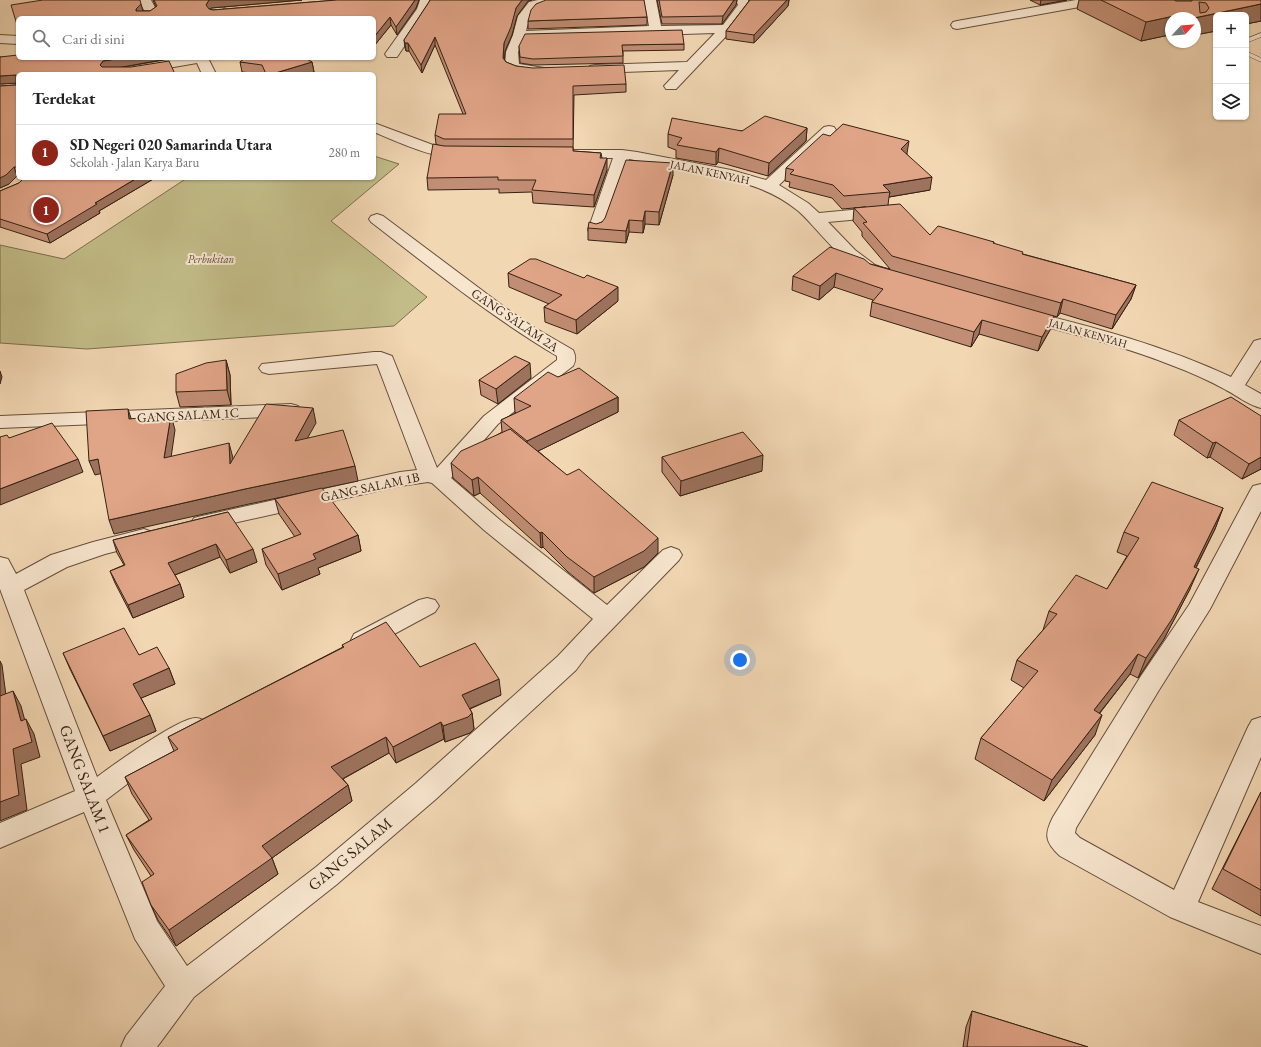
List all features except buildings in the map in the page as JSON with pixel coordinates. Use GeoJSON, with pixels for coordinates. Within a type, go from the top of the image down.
{"type":"FeatureCollection","features":[{"type":"Feature","properties":{"kind":"street"},"geometry":{"type":"LineString","coordinates":[[145,0],[152,13],[148,16]]}},
{"type":"Feature","properties":{"kind":"street"},"geometry":{"type":"LineString","coordinates":[[214,15],[221,0]]}},
{"type":"Feature","properties":{"kind":"street"},"geometry":{"type":"LineString","coordinates":[[392,54],[423,9],[426,0]]}},
{"type":"Feature","properties":{"kind":"street"},"geometry":{"type":"LineString","coordinates":[[552,0],[539,2],[529,7],[524,16],[519,35],[512,52],[512,66],[516,69],[522,70],[555,71]]}},
{"type":"Feature","properties":{"kind":"street"},"geometry":{"type":"LineString","coordinates":[[650,0],[656,30]]}},
{"type":"Feature","properties":{"kind":"street"},"geometry":{"type":"LineString","coordinates":[[670,86],[726,29],[744,5],[742,0]]}},
{"type":"Feature","properties":{"kind":"street"},"geometry":{"type":"LineString","coordinates":[[956,25],[1096,0]]}},
{"type":"Feature","properties":{"kind":"street"},"geometry":{"type":"LineString","coordinates":[[214,15],[229,10]]}},
{"type":"Feature","properties":{"kind":"street"},"geometry":{"type":"LineString","coordinates":[[519,35],[726,29]]}},
{"type":"Feature","properties":{"kind":"street"},"geometry":{"type":"LineString","coordinates":[[0,39],[16,40]]}},
{"type":"Feature","properties":{"kind":"street"},"geometry":{"type":"LineString","coordinates":[[122,72],[190,60]]}},
{"type":"Feature","properties":{"kind":"street"},"geometry":{"type":"LineString","coordinates":[[202,60],[208,72]]}},
{"type":"Feature","properties":{"kind":"street"},"geometry":{"type":"LineString","coordinates":[[585,70],[690,66]]}},
{"type":"Feature","properties":{"kind":"street"},"geometry":{"type":"LineString","coordinates":[[376,128],[432,150],[445,153],[476,154]]}},
{"type":"Feature","properties":{"kind":"street"},"geometry":{"type":"LineString","coordinates":[[769,186],[829,130]]}},
{"type":"Feature","properties":{"kind":"street","name":"JALAN KENYAH"},"geometry":{"type":"LineString","coordinates":[[556,154],[622,154],[734,175],[769,186],[785,193],[817,218],[866,267],[874,272],[893,277]]}},
{"type":"Feature","properties":{"kind":"street"},"geometry":{"type":"LineString","coordinates":[[596,230],[622,154]]}},
{"type":"Feature","properties":{"kind":"street"},"geometry":{"type":"LineString","coordinates":[[817,218],[895,211]]}},
{"type":"Feature","properties":{"kind":"street","name":"GANG SALAM 2A"},"geometry":{"type":"LineString","coordinates":[[378,219],[501,314],[566,354],[567,358],[566,362],[491,420],[434,477]]}},
{"type":"Feature","properties":{"kind":"street","name":"JALAN KENYAH"},"geometry":{"type":"LineString","coordinates":[[1007,310],[1157,353],[1235,386],[1261,402]]}},
{"type":"Feature","properties":{"kind":"street"},"geometry":{"type":"LineString","coordinates":[[1235,386],[1261,345]]}},
{"type":"Feature","properties":{"kind":"street"},"geometry":{"type":"LineString","coordinates":[[269,368],[374,358],[381,358],[385,360],[434,477]]}},
{"type":"Feature","properties":{"kind":"street","name":"GANG SALAM 1C"},"geometry":{"type":"LineString","coordinates":[[0,422],[130,418],[305,409]]}},
{"type":"Feature","properties":{"kind":"street","name":"GANG SALAM 1B"},"geometry":{"type":"LineString","coordinates":[[6,576],[100,548],[174,530],[400,479],[434,477],[608,618]]}},
{"type":"Feature","properties":{"kind":"street"},"geometry":{"type":"LineString","coordinates":[[1261,492],[1198,609],[1150,683],[1063,826],[1061,833],[1061,839],[1070,847],[1180,908],[1261,940]]}},
{"type":"Feature","properties":{"kind":"street"},"geometry":{"type":"LineString","coordinates":[[608,618],[671,555]]}},
{"type":"Feature","properties":{"kind":"street","name":"GANG SALAM 1"},"geometry":{"type":"LineString","coordinates":[[6,576],[146,929],[183,987]]}},
{"type":"Feature","properties":{"kind":"street"},"geometry":{"type":"LineString","coordinates":[[345,649],[427,606]]}},
{"type":"Feature","properties":{"kind":"street","name":"GANG SALAM"},"geometry":{"type":"LineString","coordinates":[[137,1047],[183,987],[337,866],[426,791],[567,663],[579,648],[608,618]]}},
{"type":"Feature","properties":{"kind":"street"},"geometry":{"type":"LineString","coordinates":[[0,836],[92,796],[130,767],[166,744],[215,718]]}},
{"type":"Feature","properties":{"kind":"street"},"geometry":{"type":"LineString","coordinates":[[1180,908],[1261,727]]}},
{"type":"Feature","properties":{"kind":"lane"},"geometry":{"type":"LineString","coordinates":[[1249,40],[1261,35]]}},
{"type":"Feature","properties":{"kind":"lane"},"geometry":{"type":"LineString","coordinates":[[1249,54],[1261,60]]}},
{"type":"Feature","properties":{"kind":"green space","name":"Perbukitan"},"geometry":{"type":"Polygon","coordinates":[[[376,157],[399,164],[331,221],[427,297],[394,326],[87,349],[0,343],[0,245],[64,259],[184,180],[376,180],[376,157]]]}},
{"type":"Feature","properties":{"kind":"place","name":"SD Negeri 020 Samarinda Utara"},"geometry":{"type":"Point","coordinates":[46,210]}}]}
